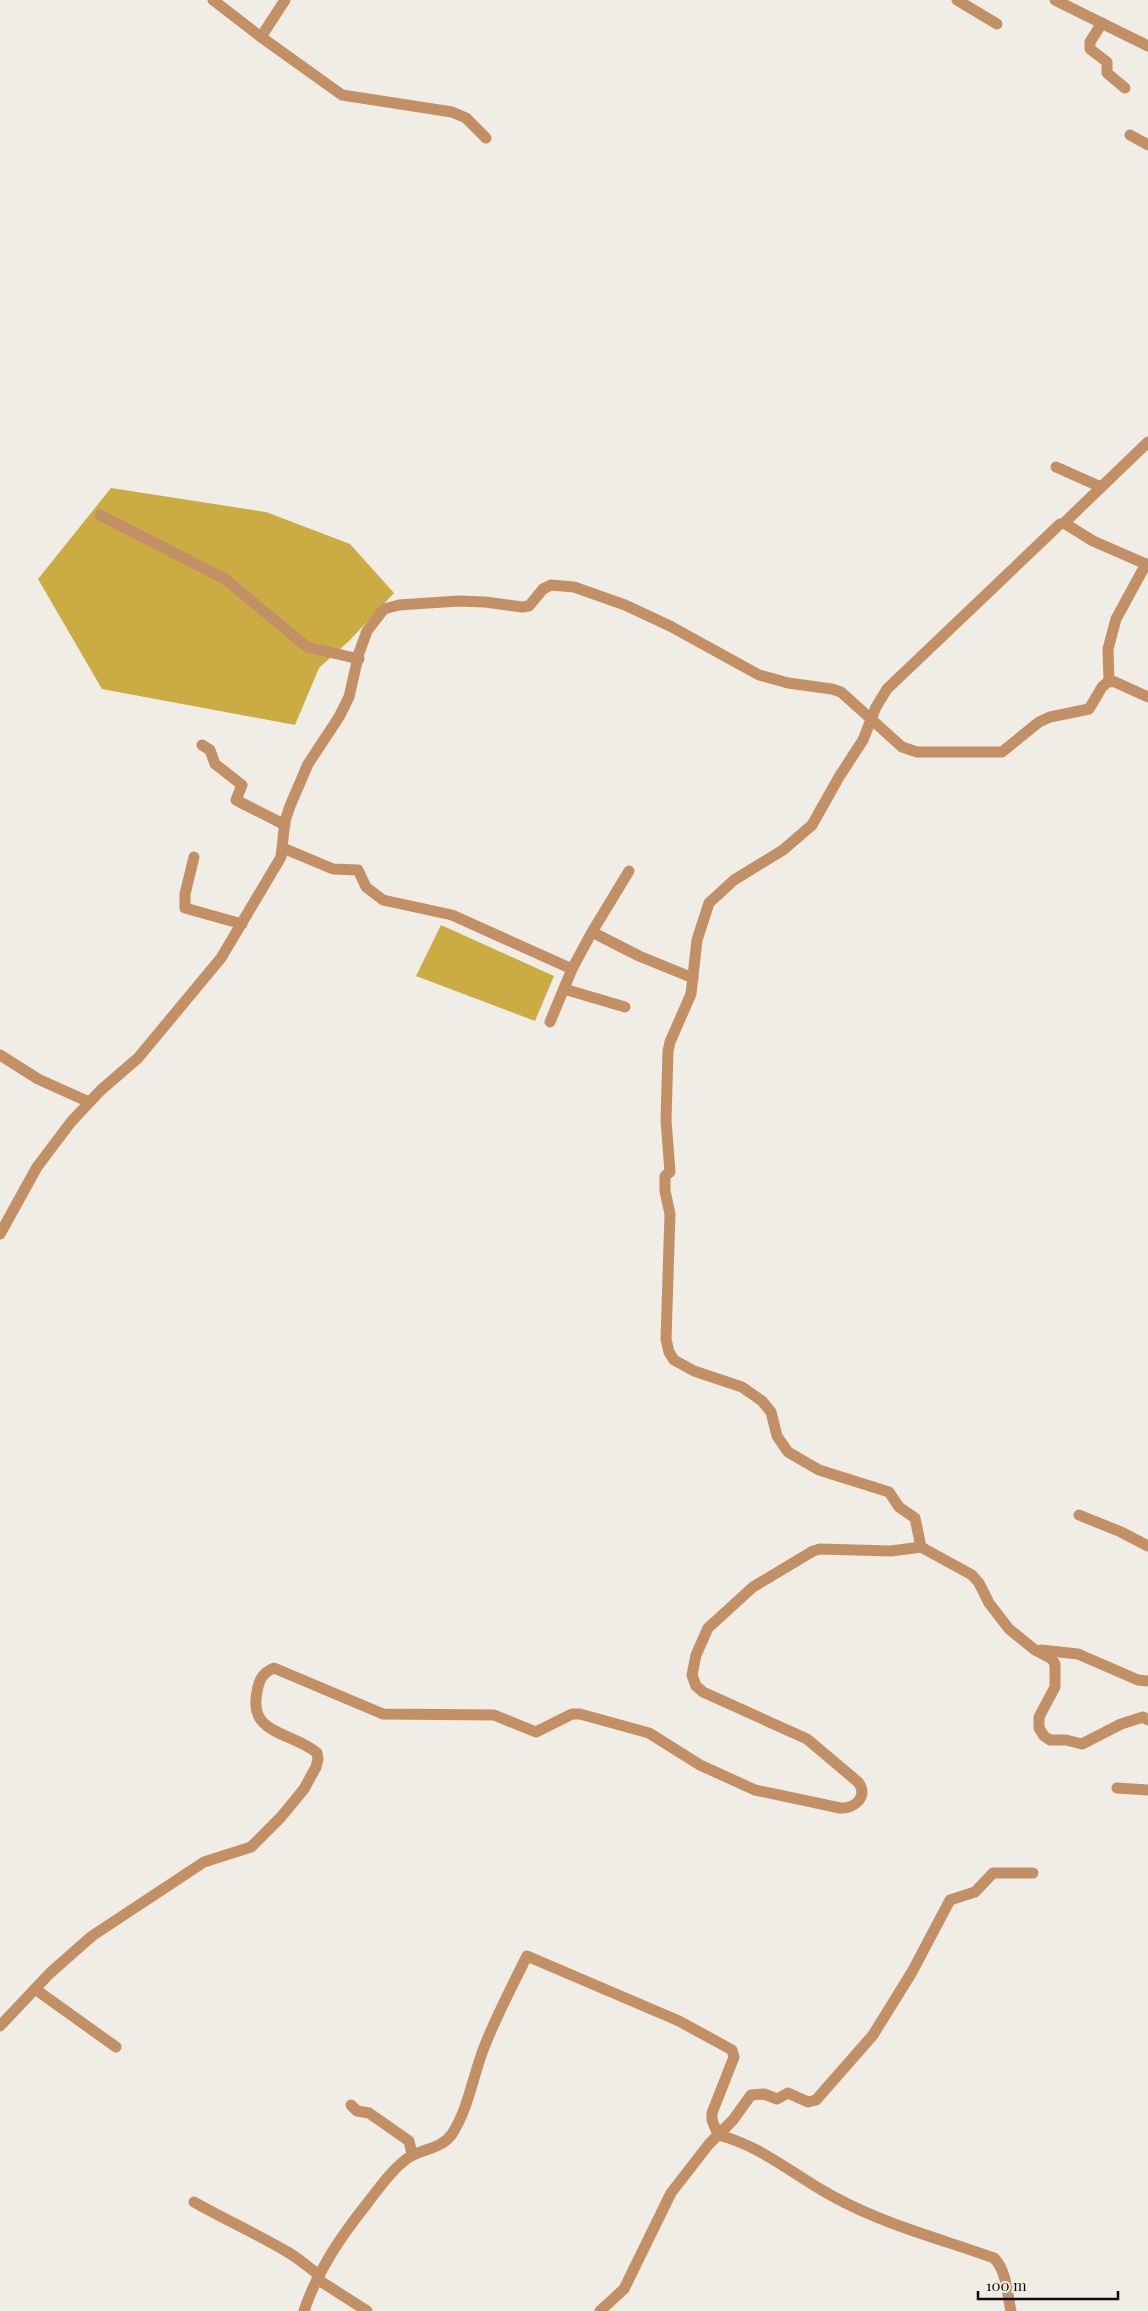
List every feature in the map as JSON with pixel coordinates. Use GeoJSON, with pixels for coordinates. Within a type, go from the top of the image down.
{"type":"FeatureCollection","features":[{"type":"Feature","properties":{"kind":"street"},"geometry":{"type":"LineString","coordinates":[[213,0],[337,93],[452,112],[466,118],[486,138]]}},
{"type":"Feature","properties":{"kind":"street"},"geometry":{"type":"LineString","coordinates":[[261,37],[285,0]]}},
{"type":"Feature","properties":{"kind":"street"},"geometry":{"type":"LineString","coordinates":[[957,0],[997,24]]}},
{"type":"Feature","properties":{"kind":"street"},"geometry":{"type":"LineString","coordinates":[[1055,0],[1148,46]]}},
{"type":"Feature","properties":{"kind":"street"},"geometry":{"type":"LineString","coordinates":[[1102,23],[1090,42],[1090,49],[1106,62],[1107,73],[1125,88]]}},
{"type":"Feature","properties":{"kind":"street"},"geometry":{"type":"LineString","coordinates":[[1130,136],[1148,145]]}},
{"type":"Feature","properties":{"kind":"street"},"geometry":{"type":"LineString","coordinates":[[921,1547],[914,1518],[899,1507],[889,1492],[820,1470],[788,1452],[777,1436],[771,1412],[762,1401],[742,1387],[694,1371],[674,1360],[669,1352],[666,1339],[670,1214],[665,1191],[665,1176],[670,1172],[670,1156],[666,1138],[666,1076],[670,1042],[691,994],[697,940],[709,903],[734,880],[783,850],[812,825],[839,777],[863,740],[871,718],[887,689],[1013,567],[1056,528],[1064,524],[1148,442]]}},
{"type":"Feature","properties":{"kind":"street"},"geometry":{"type":"LineString","coordinates":[[1056,467],[1101,487]]}},
{"type":"Feature","properties":{"kind":"street"},"geometry":{"type":"LineString","coordinates":[[100,515],[225,579],[308,647],[359,658]]}},
{"type":"Feature","properties":{"kind":"street"},"geometry":{"type":"LineString","coordinates":[[1064,524],[1093,541],[1147,564],[1116,619],[1108,649],[1109,682]]}},
{"type":"Feature","properties":{"kind":"street"},"geometry":{"type":"LineString","coordinates":[[0,1234],[37,1167],[71,1122],[89,1102],[138,1058],[170,1021],[221,958],[242,924],[268,881],[283,848],[285,825],[290,806],[308,764],[339,718],[349,697],[366,631],[384,609],[399,605],[458,601],[485,602],[522,607],[529,606],[543,589],[552,585],[562,584],[592,592],[626,605],[759,675],[788,683],[841,692],[909,751],[996,753],[1009,748],[1039,722],[1050,717],[1089,709],[1102,686],[1109,682],[1115,682],[1148,697]]}},
{"type":"Feature","properties":{"kind":"street"},"geometry":{"type":"LineString","coordinates":[[202,745],[210,750],[215,764],[242,784],[236,800],[285,825]]}},
{"type":"Feature","properties":{"kind":"street"},"geometry":{"type":"LineString","coordinates":[[283,848],[333,869],[358,870],[366,887],[383,900],[448,914],[572,969]]}},
{"type":"Feature","properties":{"kind":"street"},"geometry":{"type":"LineString","coordinates":[[194,857],[184,908],[242,924]]}},
{"type":"Feature","properties":{"kind":"street"},"geometry":{"type":"LineString","coordinates":[[550,1022],[572,969],[629,871]]}},
{"type":"Feature","properties":{"kind":"street"},"geometry":{"type":"LineString","coordinates":[[592,932],[639,956],[693,978]]}},
{"type":"Feature","properties":{"kind":"street"},"geometry":{"type":"LineString","coordinates":[[564,988],[625,1007]]}},
{"type":"Feature","properties":{"kind":"street"},"geometry":{"type":"LineString","coordinates":[[0,1055],[38,1080],[89,1102]]}},
{"type":"Feature","properties":{"kind":"street"},"geometry":{"type":"LineString","coordinates":[[1079,1515],[1148,1546]]}},
{"type":"Feature","properties":{"kind":"street"},"geometry":{"type":"LineString","coordinates":[[0,2026],[85,1941],[208,1860],[249,1848],[281,1817],[302,1792],[316,1767],[317,1753],[264,1724],[255,1711],[254,1704],[260,1678],[274,1668],[383,1714],[494,1714],[536,1732],[572,1714],[580,1714],[649,1733],[700,1765],[755,1790],[840,1808],[851,1808],[858,1803],[862,1794],[861,1786],[858,1782],[802,1736],[738,1706],[721,1702],[699,1690],[692,1676],[694,1661],[705,1634],[734,1605],[753,1588],[813,1551],[820,1549],[891,1551],[921,1547],[972,1575],[980,1583],[989,1603],[1009,1629],[1035,1650],[1052,1659],[1055,1664],[1055,1687],[1039,1717],[1038,1723],[1044,1736],[1050,1740],[1066,1740],[1082,1744],[1130,1721],[1143,1717],[1148,1720]]}},
{"type":"Feature","properties":{"kind":"street"},"geometry":{"type":"LineString","coordinates":[[1035,1650],[1078,1654],[1138,1680],[1148,1681]]}},
{"type":"Feature","properties":{"kind":"street"},"geometry":{"type":"LineString","coordinates":[[1117,1788],[1148,1790]]}},
{"type":"Feature","properties":{"kind":"street"},"geometry":{"type":"LineString","coordinates":[[600,2311],[624,2289],[667,2198],[718,2135],[733,2120],[751,2095],[764,2094],[777,2099],[788,2093],[808,2102],[816,2100],[873,2035],[912,1972],[950,1900],[975,1892],[993,1873],[1033,1873]]}},
{"type":"Feature","properties":{"kind":"street"},"geometry":{"type":"LineString","coordinates":[[304,2311],[331,2251],[352,2222],[395,2170],[412,2154],[438,2146],[445,2142],[452,2134],[461,2117],[484,2046],[527,1956],[679,2021],[732,2050],[734,2056],[712,2113],[712,2120],[718,2135]]}},
{"type":"Feature","properties":{"kind":"street"},"geometry":{"type":"LineString","coordinates":[[35,1989],[116,2047]]}},
{"type":"Feature","properties":{"kind":"street"},"geometry":{"type":"LineString","coordinates":[[351,2106],[357,2111],[369,2113],[409,2141],[412,2154]]}},
{"type":"Feature","properties":{"kind":"street"},"geometry":{"type":"LineString","coordinates":[[718,2135],[734,2140],[773,2158],[836,2198],[893,2224],[994,2258],[1000,2264],[1004,2274],[1010,2311]]}},
{"type":"Feature","properties":{"kind":"street"},"geometry":{"type":"LineString","coordinates":[[194,2202],[232,2224],[284,2249],[318,2277],[367,2311]]}},
{"type":"Feature","properties":{"kind":"shaded area"},"geometry":{"type":"Polygon","coordinates":[[[111,488],[266,512],[350,544],[394,593],[350,640],[319,668],[295,725],[102,689],[38,579],[111,488]]]}},
{"type":"Feature","properties":{"kind":"shaded area"},"geometry":{"type":"Polygon","coordinates":[[[441,925],[554,976],[535,1021],[416,976],[441,925]]]}}]}
